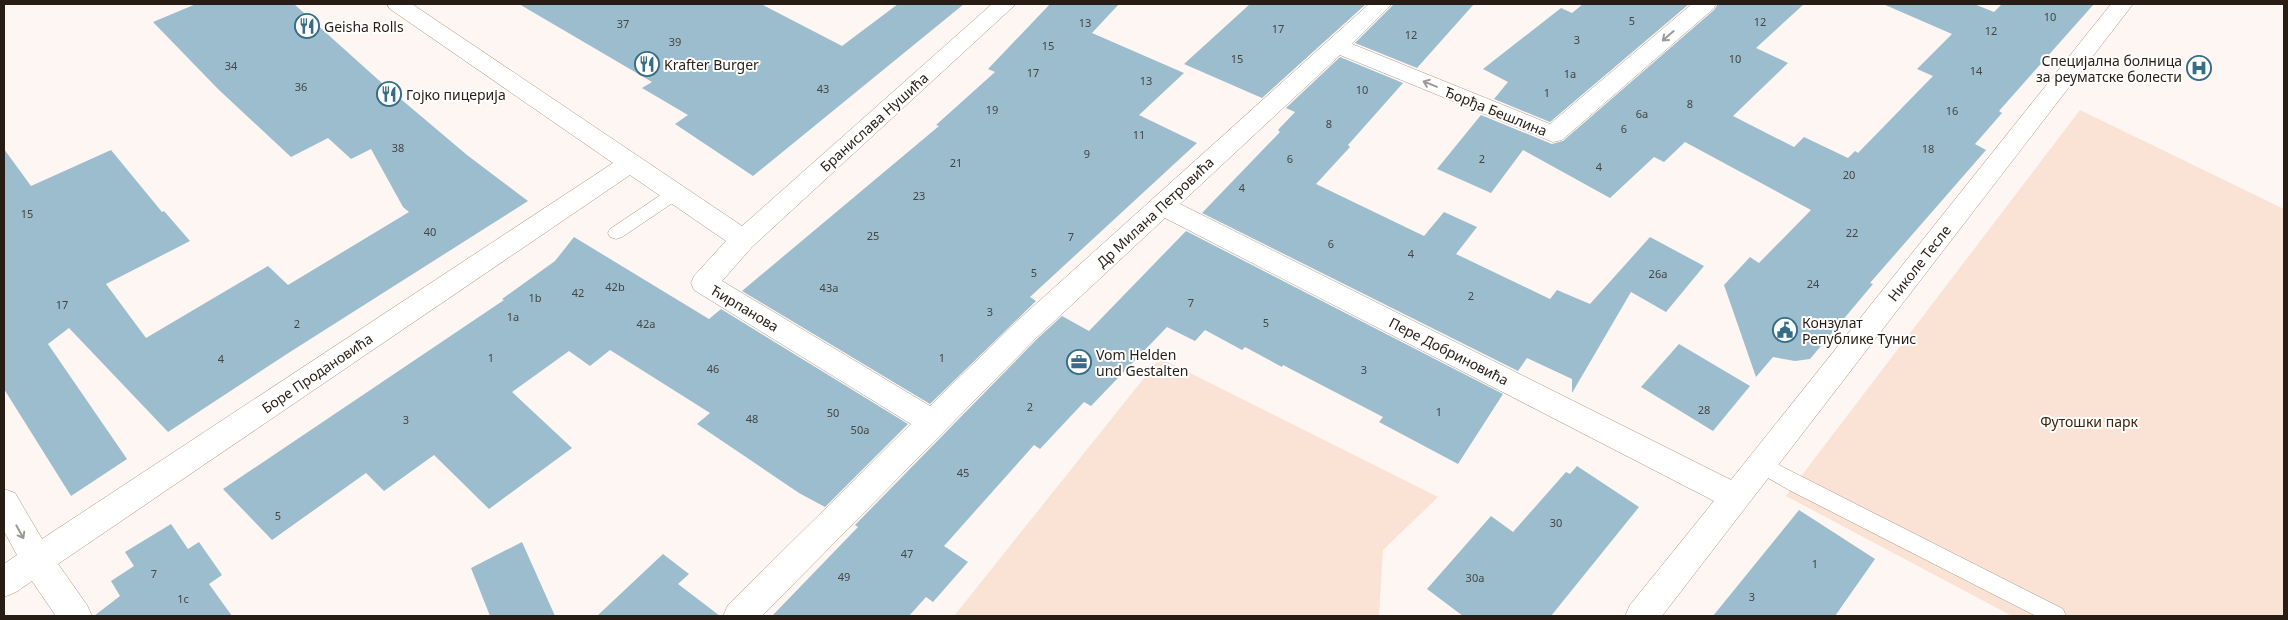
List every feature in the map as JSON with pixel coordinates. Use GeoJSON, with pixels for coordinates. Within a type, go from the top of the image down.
{"type":"FeatureCollection","features":[{"type":"Feature","properties":{"kind":"street"},"geometry":{"type":"LineString","coordinates":[[398,4],[629,164],[743,240]]}},
{"type":"Feature","properties":{"kind":"street","name":"Бранислава Нушића"},"geometry":{"type":"LineString","coordinates":[[743,240],[1005,4]]}},
{"type":"Feature","properties":{"kind":"street","name":"Др Милана Петровића"},"geometry":{"type":"LineString","coordinates":[[932,422],[1026,330],[1161,205],[1338,46],[1381,4]]}},
{"type":"Feature","properties":{"kind":"street","name":"Ђорђа Бешлина"},"geometry":{"type":"LineString","coordinates":[[1338,46],[1553,134],[1705,4]]}},
{"type":"Feature","properties":{"kind":"street","name":"Николе Тесле"},"geometry":{"type":"LineString","coordinates":[[1642,616],[2122,4]]}},
{"type":"Feature","properties":{"kind":"street","name":"Боре Продановића"},"geometry":{"type":"LineString","coordinates":[[4,582],[629,164]]}},
{"type":"Feature","properties":{"kind":"street","name":"Пере Добриновића"},"geometry":{"type":"LineString","coordinates":[[1161,205],[1736,497]]}},
{"type":"Feature","properties":{"kind":"street","name":"Ћирпанова"},"geometry":{"type":"LineString","coordinates":[[743,240],[704,283],[932,422]]}},
{"type":"Feature","properties":{"kind":"street"},"geometry":{"type":"LineString","coordinates":[[740,616],[932,422]]}},
{"type":"Feature","properties":{"kind":"street"},"geometry":{"type":"LineString","coordinates":[[4,502],[36,561],[75,616]]}},
{"type":"Feature","properties":{"kind":"lane"},"geometry":{"type":"LineString","coordinates":[[616,233],[674,194]]}},
{"type":"Feature","properties":{"kind":"lane"},"geometry":{"type":"LineString","coordinates":[[1762,464],[1796,484],[2056,616]]}},
{"type":"Feature","properties":{"kind":"green space","name":"Футошки парк"},"geometry":{"type":"Polygon","coordinates":[[[2080,110],[2284,209],[2284,616],[2012,616],[1786,496],[2080,110]]]}},
{"type":"Feature","properties":{"kind":"green space"},"geometry":{"type":"Polygon","coordinates":[[[1160,358],[1438,497],[1383,550],[1379,616],[954,616],[1160,358]]]}},
{"type":"Feature","properties":{"kind":"building"},"geometry":{"type":"Polygon","coordinates":[[[196,4],[294,4],[383,84],[467,155],[528,201],[168,432],[69,328],[48,344],[127,459],[71,496],[4,389],[4,149],[31,186],[111,150],[162,212],[164,211],[190,241],[106,284],[146,338],[268,266],[288,285],[409,212],[403,207],[371,149],[351,159],[328,138],[291,157],[218,89],[153,22],[196,4]]]}},
{"type":"Feature","properties":{"kind":"building"},"geometry":{"type":"Polygon","coordinates":[[[519,4],[761,4],[842,46],[898,4],[964,4],[753,176],[675,124],[688,115],[642,88],[652,82],[519,4]]]}},
{"type":"Feature","properties":{"kind":"building"},"geometry":{"type":"Polygon","coordinates":[[[1050,4],[1119,4],[1092,33],[1184,73],[1139,115],[1197,143],[1030,297],[1036,301],[930,404],[742,291],[939,126],[936,125],[995,72],[988,69],[1050,4]]]}},
{"type":"Feature","properties":{"kind":"building"},"geometry":{"type":"Polygon","coordinates":[[[1250,4],[1366,4],[1262,98],[1184,64],[1250,4]]]}},
{"type":"Feature","properties":{"kind":"building"},"geometry":{"type":"Polygon","coordinates":[[[1394,4],[1474,4],[1417,68],[1355,43],[1394,4]]]}},
{"type":"Feature","properties":{"kind":"building"},"geometry":{"type":"Polygon","coordinates":[[[1583,4],[1689,4],[1550,122],[1494,99],[1508,82],[1483,69],[1561,8],[1572,13],[1583,4]]]}},
{"type":"Feature","properties":{"kind":"building"},"geometry":{"type":"Polygon","coordinates":[[[1718,4],[1804,4],[1756,48],[1788,63],[1733,116],[1794,147],[1804,137],[1848,158],[1855,151],[1858,153],[1933,76],[1917,69],[1952,34],[1883,4],[1974,4],[1994,12],[2002,4],[2094,4],[1999,111],[2002,113],[1975,144],[1986,150],[1870,283],[1873,284],[1810,359],[1795,361],[1773,357],[1756,377],[1724,285],[1750,257],[1759,263],[1811,210],[1685,142],[1664,162],[1654,157],[1610,198],[1523,150],[1491,193],[1437,169],[1481,115],[1552,144],[1563,141],[1714,10],[1718,4]]]}},
{"type":"Feature","properties":{"kind":"building"},"geometry":{"type":"Polygon","coordinates":[[[1340,57],[1403,83],[1348,145],[1350,147],[1316,184],[1424,236],[1444,212],[1477,227],[1456,254],[1550,299],[1557,290],[1590,304],[1650,237],[1704,266],[1666,312],[1631,292],[1572,393],[1572,379],[1527,358],[1518,371],[1202,213],[1280,132],[1278,130],[1295,112],[1286,108],[1340,57]]]}},
{"type":"Feature","properties":{"kind":"building"},"geometry":{"type":"Polygon","coordinates":[[[1186,231],[1503,394],[1458,464],[1379,422],[1383,417],[1245,347],[1242,350],[1205,330],[1195,341],[1167,327],[1091,406],[1084,402],[1040,449],[1034,445],[944,546],[968,562],[933,602],[926,597],[909,616],[772,616],[858,527],[855,525],[1037,339],[1062,316],[1089,331],[1186,231]]]}},
{"type":"Feature","properties":{"kind":"building"},"geometry":{"type":"Polygon","coordinates":[[[574,237],[709,319],[721,309],[908,424],[825,507],[799,493],[697,424],[710,413],[610,350],[590,366],[569,351],[512,392],[572,448],[489,509],[434,455],[384,491],[366,473],[272,540],[223,489],[504,300],[502,299],[555,261],[574,237]]]}},
{"type":"Feature","properties":{"kind":"building"},"geometry":{"type":"Polygon","coordinates":[[[1679,344],[1750,386],[1713,431],[1641,387],[1679,344]]]}},
{"type":"Feature","properties":{"kind":"building"},"geometry":{"type":"Polygon","coordinates":[[[1577,466],[1639,507],[1551,616],[1463,616],[1427,589],[1491,516],[1513,532],[1566,472],[1570,474],[1577,466]]]}},
{"type":"Feature","properties":{"kind":"building"},"geometry":{"type":"Polygon","coordinates":[[[1799,510],[1875,559],[1835,616],[1713,616],[1799,510]]]}},
{"type":"Feature","properties":{"kind":"building"},"geometry":{"type":"Polygon","coordinates":[[[171,524],[188,549],[199,542],[222,575],[209,584],[232,616],[94,616],[120,596],[111,581],[134,566],[125,552],[171,524]]]}},
{"type":"Feature","properties":{"kind":"building"},"geometry":{"type":"Polygon","coordinates":[[[522,542],[555,616],[490,616],[471,568],[522,542]]]}},
{"type":"Feature","properties":{"kind":"building"},"geometry":{"type":"Polygon","coordinates":[[[663,554],[689,574],[678,584],[720,616],[597,616],[663,554]]]}},
{"type":"Feature","properties":{"kind":"place","name":"Geisha Rolls"},"geometry":{"type":"Point","coordinates":[307,26]}},
{"type":"Feature","properties":{"kind":"place","name":"Krafter Burger"},"geometry":{"type":"Point","coordinates":[647,64]}},
{"type":"Feature","properties":{"kind":"place","name":"Специјална болница за реуматске болести"},"geometry":{"type":"Point","coordinates":[2199,68]}},
{"type":"Feature","properties":{"kind":"place","name":"Гојко пицерија"},"geometry":{"type":"Point","coordinates":[389,94]}},
{"type":"Feature","properties":{"kind":"place","name":"Конзулат Републике Тунис"},"geometry":{"type":"Point","coordinates":[1785,330]}},
{"type":"Feature","properties":{"kind":"place","name":"Vom Helden und Gestalten"},"geometry":{"type":"Point","coordinates":[1079,362]}}]}
